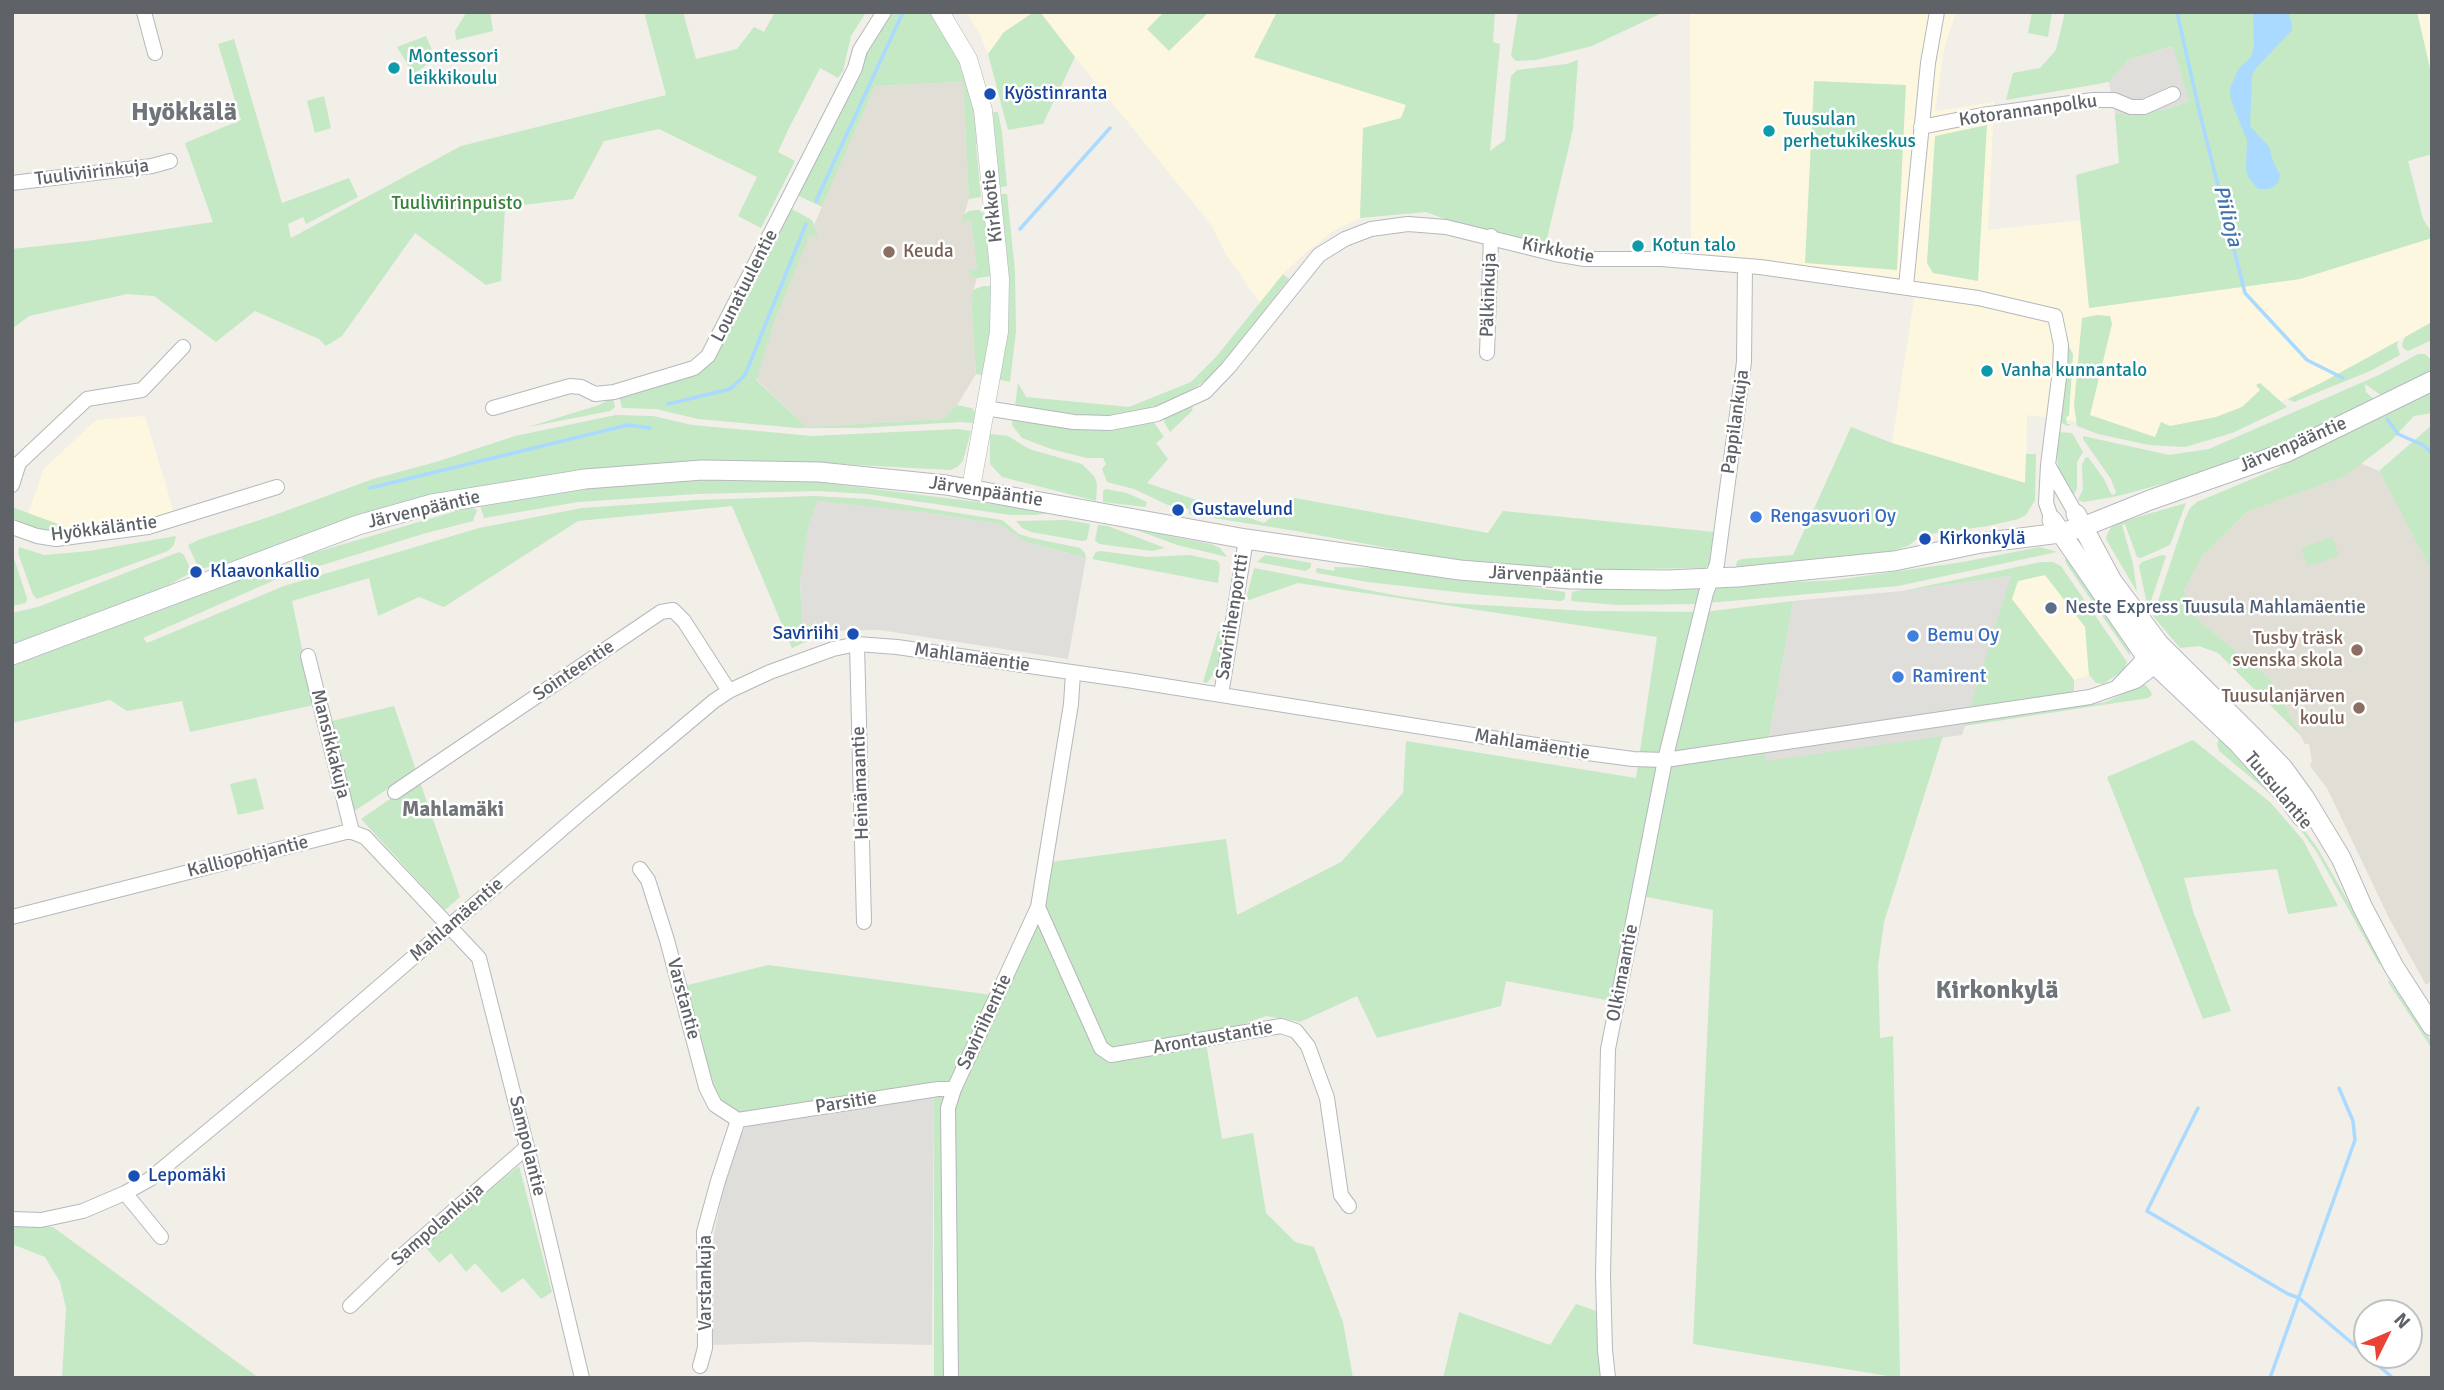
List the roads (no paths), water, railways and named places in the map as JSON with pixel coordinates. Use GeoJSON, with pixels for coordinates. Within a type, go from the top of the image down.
{"type":"FeatureCollection","features":[{"type":"Feature","properties":{"kind":"main road","name":"Järvenpääntie"},"geometry":{"type":"LineString","coordinates":[[12,655],[358,525],[432,504],[585,479],[702,470],[819,472],[971,488],[1246,539],[1460,570],[1571,579],[1667,580],[1894,561],[2080,521],[2150,500],[2287,452],[2432,381]]}},
{"type":"Feature","properties":{"kind":"main road","name":"Tuusulantie"},"geometry":{"type":"LineString","coordinates":[[2080,521],[2112,581],[2157,655]]}},
{"type":"Feature","properties":{"kind":"main road","name":"Tuusulantie"},"geometry":{"type":"LineString","coordinates":[[2056,526],[2157,655],[2283,768],[2304,797],[2341,859],[2394,967],[2432,1026]]}},
{"type":"Feature","properties":{"kind":"street"},"geometry":{"type":"LineString","coordinates":[[144,12],[155,54]]}},
{"type":"Feature","properties":{"kind":"street","name":"Lounatuulentie"},"geometry":{"type":"LineString","coordinates":[[493,408],[570,386],[581,387],[595,394],[614,392],[694,368],[708,356],[846,86],[860,50],[884,12]]}},
{"type":"Feature","properties":{"kind":"street","name":"Kirkkotie"},"geometry":{"type":"LineString","coordinates":[[940,12],[968,59],[984,110],[1001,306],[999,332],[971,488]]}},
{"type":"Feature","properties":{"kind":"street"},"geometry":{"type":"LineString","coordinates":[[1906,286],[1927,62],[1937,12]]}},
{"type":"Feature","properties":{"kind":"street","name":"Kotorannanpolku"},"geometry":{"type":"LineString","coordinates":[[1922,127],[1982,114],[2093,100],[2114,100],[2131,107],[2144,107],[2173,94]]}},
{"type":"Feature","properties":{"kind":"street","name":"Tuuliviirinkuja"},"geometry":{"type":"LineString","coordinates":[[12,183],[152,166],[170,161]]}},
{"type":"Feature","properties":{"kind":"street","name":"Kirkkotie"},"geometry":{"type":"LineString","coordinates":[[985,408],[1074,422],[1110,423],[1157,414],[1205,392],[1251,341],[1319,255],[1345,239],[1371,229],[1408,224],[1446,227],[1585,259],[1661,259],[1745,266],[1906,286],[1978,298],[2056,316],[2061,345],[2060,370],[2046,503],[2056,526]]}},
{"type":"Feature","properties":{"kind":"street","name":"Pälkinkuja"},"geometry":{"type":"LineString","coordinates":[[1487,354],[1491,236]]}},
{"type":"Feature","properties":{"kind":"street","name":"Pappilankuja"},"geometry":{"type":"LineString","coordinates":[[1713,577],[1717,564],[1744,362],[1745,266]]}},
{"type":"Feature","properties":{"kind":"street"},"geometry":{"type":"LineString","coordinates":[[12,485],[19,463],[87,399],[142,390],[183,347]]}},
{"type":"Feature","properties":{"kind":"street"},"geometry":{"type":"LineString","coordinates":[[2048,464],[2080,521]]}},
{"type":"Feature","properties":{"kind":"street","name":"Hyökkäläntie"},"geometry":{"type":"LineString","coordinates":[[12,527],[37,536],[56,539],[149,527],[277,487]]}},
{"type":"Feature","properties":{"kind":"street","name":"Saviriihenportti"},"geometry":{"type":"LineString","coordinates":[[1220,695],[1246,539]]}},
{"type":"Feature","properties":{"kind":"street","name":"Olkimaantie"},"geometry":{"type":"LineString","coordinates":[[1608,1378],[1603,1275],[1608,1049],[1665,760],[1704,600],[1713,577]]}},
{"type":"Feature","properties":{"kind":"street","name":"Sointeentie"},"geometry":{"type":"LineString","coordinates":[[394,792],[662,611],[673,610],[684,621],[729,691]]}},
{"type":"Feature","properties":{"kind":"street","name":"Mahlamäentie"},"geometry":{"type":"LineString","coordinates":[[12,1219],[41,1220],[83,1211],[125,1194],[150,1179],[678,730],[729,691],[770,672],[833,649],[857,644],[897,647],[1580,752],[1665,760],[2090,697],[2115,690],[2157,655]]}},
{"type":"Feature","properties":{"kind":"street","name":"Heinämaantie"},"geometry":{"type":"LineString","coordinates":[[857,644],[864,922]]}},
{"type":"Feature","properties":{"kind":"street","name":"Mansikkakuja"},"geometry":{"type":"LineString","coordinates":[[308,656],[352,831]]}},
{"type":"Feature","properties":{"kind":"street","name":"Saviriihentie"},"geometry":{"type":"LineString","coordinates":[[951,1378],[948,1108],[954,1089],[1038,907],[1071,704],[1073,673]]}},
{"type":"Feature","properties":{"kind":"street"},"geometry":{"type":"LineString","coordinates":[[352,831],[365,837],[450,925]]}},
{"type":"Feature","properties":{"kind":"street","name":"Kalliopohjantie"},"geometry":{"type":"LineString","coordinates":[[12,917],[352,831]]}},
{"type":"Feature","properties":{"kind":"street","name":"Varstantie"},"geometry":{"type":"LineString","coordinates":[[640,869],[648,880],[667,940],[706,1087],[715,1105],[738,1121]]}},
{"type":"Feature","properties":{"kind":"street","name":"Arontaustantie"},"geometry":{"type":"LineString","coordinates":[[1038,907],[1101,1048],[1111,1055],[1281,1026],[1296,1031],[1308,1046],[1327,1098],[1340,1195],[1349,1206]]}},
{"type":"Feature","properties":{"kind":"street","name":"Sampolantie"},"geometry":{"type":"LineString","coordinates":[[450,925],[479,958],[582,1378]]}},
{"type":"Feature","properties":{"kind":"street","name":"Parsitie"},"geometry":{"type":"LineString","coordinates":[[738,1121],[938,1088],[954,1089]]}},
{"type":"Feature","properties":{"kind":"street","name":"Varstankuja"},"geometry":{"type":"LineString","coordinates":[[700,1366],[705,1348],[704,1232],[738,1121]]}},
{"type":"Feature","properties":{"kind":"street","name":"Sampolankuja"},"geometry":{"type":"LineString","coordinates":[[350,1306],[404,1254],[527,1147]]}},
{"type":"Feature","properties":{"kind":"street"},"geometry":{"type":"LineString","coordinates":[[125,1194],[161,1237]]}},
{"type":"Feature","properties":{"kind":"water"},"geometry":{"type":"Polygon","coordinates":[[[2253,12],[2288,12],[2292,25],[2292,30],[2252,75],[2250,126],[2269,147],[2280,174],[2274,187],[2267,189],[2258,189],[2248,177],[2247,140],[2231,101],[2230,88],[2239,68],[2250,58],[2254,48],[2253,12]]]}},
{"type":"Feature","properties":{"kind":"waterway"},"geometry":{"type":"LineString","coordinates":[[816,201],[903,12]]}},
{"type":"Feature","properties":{"kind":"waterway","name":"Piilioja"},"geometry":{"type":"LineString","coordinates":[[2177,12],[2245,293],[2307,360],[2343,378]]}},
{"type":"Feature","properties":{"kind":"waterway"},"geometry":{"type":"LineString","coordinates":[[1020,229],[1110,128]]}},
{"type":"Feature","properties":{"kind":"waterway"},"geometry":{"type":"LineString","coordinates":[[668,404],[730,389],[745,375],[806,224]]}},
{"type":"Feature","properties":{"kind":"waterway"},"geometry":{"type":"LineString","coordinates":[[2387,419],[2398,434],[2423,445],[2432,453]]}},
{"type":"Feature","properties":{"kind":"waterway"},"geometry":{"type":"LineString","coordinates":[[370,488],[628,425],[650,428]]}},
{"type":"Feature","properties":{"kind":"waterway"},"geometry":{"type":"LineString","coordinates":[[2270,1378],[2355,1140],[2353,1121],[2339,1088]]}},
{"type":"Feature","properties":{"kind":"waterway"},"geometry":{"type":"LineString","coordinates":[[2198,1108],[2147,1211],[2299,1298],[2393,1378]]}},
{"type":"Feature","properties":{"kind":"place","name":"Montessori leikkikoulu"},"geometry":{"type":"Point","coordinates":[394,68]}},
{"type":"Feature","properties":{"kind":"place","name":"Kyöstinranta"},"geometry":{"type":"Point","coordinates":[990,94]}},
{"type":"Feature","properties":{"kind":"place","name":"Tuusulan perhetukikeskus"},"geometry":{"type":"Point","coordinates":[1769,131]}},
{"type":"Feature","properties":{"kind":"place","name":"Kotun talo"},"geometry":{"type":"Point","coordinates":[1638,246]}},
{"type":"Feature","properties":{"kind":"place","name":"Keuda"},"geometry":{"type":"Point","coordinates":[889,252]}},
{"type":"Feature","properties":{"kind":"place","name":"Vanha kunnantalo"},"geometry":{"type":"Point","coordinates":[1987,371]}},
{"type":"Feature","properties":{"kind":"place","name":"Gustavelund"},"geometry":{"type":"Point","coordinates":[1178,510]}},
{"type":"Feature","properties":{"kind":"place","name":"Rengasvuori Oy"},"geometry":{"type":"Point","coordinates":[1756,517]}},
{"type":"Feature","properties":{"kind":"place","name":"Kirkonkylä"},"geometry":{"type":"Point","coordinates":[1925,539]}},
{"type":"Feature","properties":{"kind":"place","name":"Klaavonkallio"},"geometry":{"type":"Point","coordinates":[196,572]}},
{"type":"Feature","properties":{"kind":"place","name":"Neste Express Tuusula Mahlamäentie"},"geometry":{"type":"Point","coordinates":[2051,608]}},
{"type":"Feature","properties":{"kind":"place","name":"Saviriihi"},"geometry":{"type":"Point","coordinates":[853,634]}},
{"type":"Feature","properties":{"kind":"place","name":"Bemu Oy"},"geometry":{"type":"Point","coordinates":[1913,636]}},
{"type":"Feature","properties":{"kind":"place","name":"Tusby träsk svenska skola"},"geometry":{"type":"Point","coordinates":[2357,650]}},
{"type":"Feature","properties":{"kind":"place","name":"Ramirent"},"geometry":{"type":"Point","coordinates":[1898,677]}},
{"type":"Feature","properties":{"kind":"place","name":"Tuusulanjärven koulu"},"geometry":{"type":"Point","coordinates":[2359,708]}},
{"type":"Feature","properties":{"kind":"place","name":"Lepomäki"},"geometry":{"type":"Point","coordinates":[134,1176]}},
{"type":"Feature","properties":{"kind":"district","name":"Hyökkälä"},"geometry":{"type":"Point","coordinates":[184,113]}},
{"type":"Feature","properties":{"kind":"district","name":"Mahlamäki"},"geometry":{"type":"Point","coordinates":[453,810]}},
{"type":"Feature","properties":{"kind":"district","name":"Kirkonkylä"},"geometry":{"type":"Point","coordinates":[1997,991]}},
{"type":"Feature","properties":{"kind":"park label","name":"Tuuliviirinpuisto"},"geometry":{"type":"Point","coordinates":[457,204]}}]}
